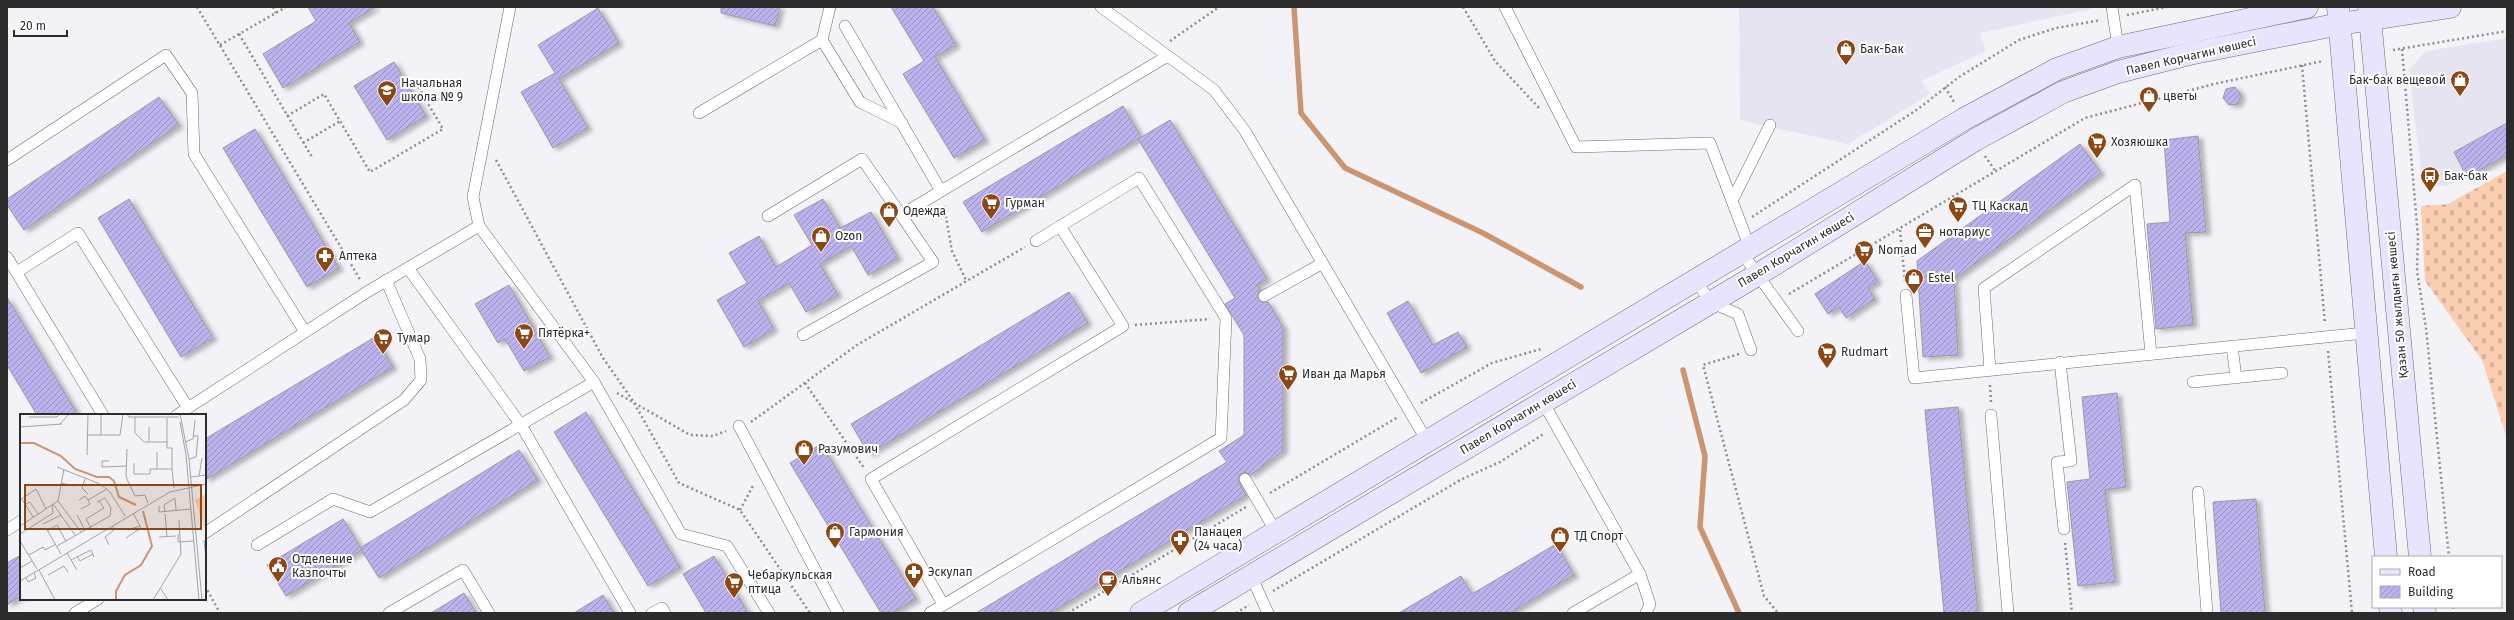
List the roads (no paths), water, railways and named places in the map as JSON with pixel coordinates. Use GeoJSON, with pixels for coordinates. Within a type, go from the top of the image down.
{"type":"FeatureCollection","features":[{"type":"Feature","properties":{"kind":"street","name":"Павел Корчагин көшесі"},"geometry":{"type":"LineString","coordinates":[[1141,613],[1964,119],[2057,69],[2118,47],[2307,7]]}},
{"type":"Feature","properties":{"kind":"street","name":"Павел Корчагин көшесі"},"geometry":{"type":"LineString","coordinates":[[1189,613],[1757,275],[1976,140],[2063,92],[2118,72],[2339,16],[2450,7]]}},
{"type":"Feature","properties":{"kind":"street","name":"Қазан 50 жылдығы көшесі"},"geometry":{"type":"LineString","coordinates":[[2370,13],[2420,554]]}},
{"type":"Feature","properties":{"kind":"street"},"geometry":{"type":"LineString","coordinates":[[2339,16],[2365,333],[2386,556],[2420,554]]}},
{"type":"Feature","properties":{"kind":"street"},"geometry":{"type":"LineString","coordinates":[[2184,32],[2189,54]]}},
{"type":"Feature","properties":{"kind":"lane"},"geometry":{"type":"LineString","coordinates":[[510,7],[473,197],[479,226],[594,382],[681,534],[727,546],[769,613]]}},
{"type":"Feature","properties":{"kind":"lane"},"geometry":{"type":"LineString","coordinates":[[830,7],[822,40],[860,102],[902,123]]}},
{"type":"Feature","properties":{"kind":"lane"},"geometry":{"type":"LineString","coordinates":[[1101,7],[1162,54],[1214,90],[1245,131],[1321,264],[1427,441]]}},
{"type":"Feature","properties":{"kind":"lane"},"geometry":{"type":"LineString","coordinates":[[1505,7],[1576,147],[1710,143],[1733,199],[1746,250],[1757,275],[1798,331]]}},
{"type":"Feature","properties":{"kind":"lane"},"geometry":{"type":"LineString","coordinates":[[2112,7],[2118,47]]}},
{"type":"Feature","properties":{"kind":"lane"},"geometry":{"type":"LineString","coordinates":[[845,26],[941,191]]}},
{"type":"Feature","properties":{"kind":"lane"},"geometry":{"type":"LineString","coordinates":[[699,113],[822,40]]}},
{"type":"Feature","properties":{"kind":"lane"},"geometry":{"type":"LineString","coordinates":[[901,215],[1162,54]]}},
{"type":"Feature","properties":{"kind":"lane"},"geometry":{"type":"LineString","coordinates":[[7,160],[166,55],[192,93],[194,154],[305,332]]}},
{"type":"Feature","properties":{"kind":"lane"},"geometry":{"type":"LineString","coordinates":[[1733,199],[1770,126]]}},
{"type":"Feature","properties":{"kind":"lane"},"geometry":{"type":"LineString","coordinates":[[768,216],[862,159],[933,262],[803,334]]}},
{"type":"Feature","properties":{"kind":"lane"},"geometry":{"type":"LineString","coordinates":[[930,613],[943,604],[1224,442],[1229,316],[1139,178],[1036,241]]}},
{"type":"Feature","properties":{"kind":"lane"},"geometry":{"type":"LineString","coordinates":[[1990,370],[1984,288],[2134,185],[2151,354]]}},
{"type":"Feature","properties":{"kind":"lane"},"geometry":{"type":"LineString","coordinates":[[179,414],[386,280],[479,226]]}},
{"type":"Feature","properties":{"kind":"lane"},"geometry":{"type":"LineString","coordinates":[[943,604],[871,479],[1123,326],[1060,226]]}},
{"type":"Feature","properties":{"kind":"lane"},"geometry":{"type":"LineString","coordinates":[[17,272],[78,233],[188,408]]}},
{"type":"Feature","properties":{"kind":"lane"},"geometry":{"type":"LineString","coordinates":[[7,257],[102,414]]}},
{"type":"Feature","properties":{"kind":"lane"},"geometry":{"type":"LineString","coordinates":[[1264,296],[1321,264]]}},
{"type":"Feature","properties":{"kind":"lane"},"geometry":{"type":"LineString","coordinates":[[408,268],[521,425],[630,613]]}},
{"type":"Feature","properties":{"kind":"lane"},"geometry":{"type":"LineString","coordinates":[[206,532],[404,400],[421,380],[420,359],[386,280]]}},
{"type":"Feature","properties":{"kind":"lane"},"geometry":{"type":"LineString","coordinates":[[1696,280],[1710,302],[1738,314],[1751,350]]}},
{"type":"Feature","properties":{"kind":"lane"},"geometry":{"type":"LineString","coordinates":[[1906,294],[1914,378],[2060,362],[2365,333]]}},
{"type":"Feature","properties":{"kind":"lane"},"geometry":{"type":"LineString","coordinates":[[2232,346],[2236,378]]}},
{"type":"Feature","properties":{"kind":"lane"},"geometry":{"type":"LineString","coordinates":[[2060,362],[2071,461],[2057,462],[2064,529]]}},
{"type":"Feature","properties":{"kind":"lane"},"geometry":{"type":"LineString","coordinates":[[2193,382],[2282,373]]}},
{"type":"Feature","properties":{"kind":"lane"},"geometry":{"type":"LineString","coordinates":[[258,545],[333,499],[370,512],[594,382]]}},
{"type":"Feature","properties":{"kind":"lane"},"geometry":{"type":"LineString","coordinates":[[1543,402],[1640,574],[1650,604],[1646,613]]}},
{"type":"Feature","properties":{"kind":"lane"},"geometry":{"type":"LineString","coordinates":[[1991,414],[2008,613]]}},
{"type":"Feature","properties":{"kind":"lane"},"geometry":{"type":"LineString","coordinates":[[738,426],[838,613]]}},
{"type":"Feature","properties":{"kind":"lane"},"geometry":{"type":"LineString","coordinates":[[1245,479],[1276,532]]}},
{"type":"Feature","properties":{"kind":"lane"},"geometry":{"type":"LineString","coordinates":[[2198,492],[2207,613]]}},
{"type":"Feature","properties":{"kind":"lane"},"geometry":{"type":"LineString","coordinates":[[7,530],[20,522]]}},
{"type":"Feature","properties":{"kind":"lane"},"geometry":{"type":"LineString","coordinates":[[389,613],[463,570],[489,613]]}},
{"type":"Feature","properties":{"kind":"lane"},"geometry":{"type":"LineString","coordinates":[[1573,613],[1640,574]]}},
{"type":"Feature","properties":{"kind":"lane"},"geometry":{"type":"LineString","coordinates":[[1251,576],[1268,613]]}},
{"type":"Feature","properties":{"kind":"lane"},"geometry":{"type":"LineString","coordinates":[[75,613],[96,600]]}},
{"type":"Feature","properties":{"kind":"lane"},"geometry":{"type":"LineString","coordinates":[[652,613],[662,608],[665,613]]}},
{"type":"Feature","properties":{"kind":"waterway"},"geometry":{"type":"LineString","coordinates":[[1294,7],[1301,113],[1345,168],[1483,233],[1581,287]]}},
{"type":"Feature","properties":{"kind":"waterway"},"geometry":{"type":"LineString","coordinates":[[1683,370],[1705,456],[1700,527],[1739,613]]}},
{"type":"Feature","properties":{"kind":"place","name":"Бак-Бак"},"geometry":{"type":"Point","coordinates":[1846,66]}},
{"type":"Feature","properties":{"kind":"place","name":"Бак-бак вещевой"},"geometry":{"type":"Point","coordinates":[2460,97]}},
{"type":"Feature","properties":{"kind":"place","name":"Начальная школа № 9"},"geometry":{"type":"Point","coordinates":[387,107]}},
{"type":"Feature","properties":{"kind":"place","name":"цветы"},"geometry":{"type":"Point","coordinates":[2149,113]}},
{"type":"Feature","properties":{"kind":"place","name":"Хозяюшка"},"geometry":{"type":"Point","coordinates":[2097,159]}},
{"type":"Feature","properties":{"kind":"place","name":"Бак-бак"},"geometry":{"type":"Point","coordinates":[2430,193]}},
{"type":"Feature","properties":{"kind":"place","name":"Гурман"},"geometry":{"type":"Point","coordinates":[991,220]}},
{"type":"Feature","properties":{"kind":"place","name":"ТЦ Каскад"},"geometry":{"type":"Point","coordinates":[1958,223]}},
{"type":"Feature","properties":{"kind":"place","name":"Одежда"},"geometry":{"type":"Point","coordinates":[889,228]}},
{"type":"Feature","properties":{"kind":"place","name":"нотариус"},"geometry":{"type":"Point","coordinates":[1925,249]}},
{"type":"Feature","properties":{"kind":"place","name":"Ozon"},"geometry":{"type":"Point","coordinates":[821,253]}},
{"type":"Feature","properties":{"kind":"place","name":"Nomad"},"geometry":{"type":"Point","coordinates":[1864,267]}},
{"type":"Feature","properties":{"kind":"place","name":"Аптека"},"geometry":{"type":"Point","coordinates":[325,273]}},
{"type":"Feature","properties":{"kind":"place","name":"Estel"},"geometry":{"type":"Point","coordinates":[1914,295]}},
{"type":"Feature","properties":{"kind":"place","name":"Пятёрка+"},"geometry":{"type":"Point","coordinates":[524,350]}},
{"type":"Feature","properties":{"kind":"place","name":"Тумар"},"geometry":{"type":"Point","coordinates":[383,355]}},
{"type":"Feature","properties":{"kind":"place","name":"Rudmart"},"geometry":{"type":"Point","coordinates":[1827,369]}},
{"type":"Feature","properties":{"kind":"place","name":"Иван да Марья"},"geometry":{"type":"Point","coordinates":[1288,391]}},
{"type":"Feature","properties":{"kind":"place","name":"Разумович"},"geometry":{"type":"Point","coordinates":[804,466]}},
{"type":"Feature","properties":{"kind":"place","name":"Гармония"},"geometry":{"type":"Point","coordinates":[835,549]}},
{"type":"Feature","properties":{"kind":"place","name":"ТД Спорт"},"geometry":{"type":"Point","coordinates":[1560,553]}},
{"type":"Feature","properties":{"kind":"place","name":"Панацея (24 часа)"},"geometry":{"type":"Point","coordinates":[1180,556]}},
{"type":"Feature","properties":{"kind":"place","name":"Отделение Казпочты"},"geometry":{"type":"Point","coordinates":[278,583]}},
{"type":"Feature","properties":{"kind":"place","name":"Эскулап"},"geometry":{"type":"Point","coordinates":[914,589]}},
{"type":"Feature","properties":{"kind":"place","name":"Альянс"},"geometry":{"type":"Point","coordinates":[1108,597]}},
{"type":"Feature","properties":{"kind":"place","name":"Чебаркульская птица"},"geometry":{"type":"Point","coordinates":[734,599]}}]}
